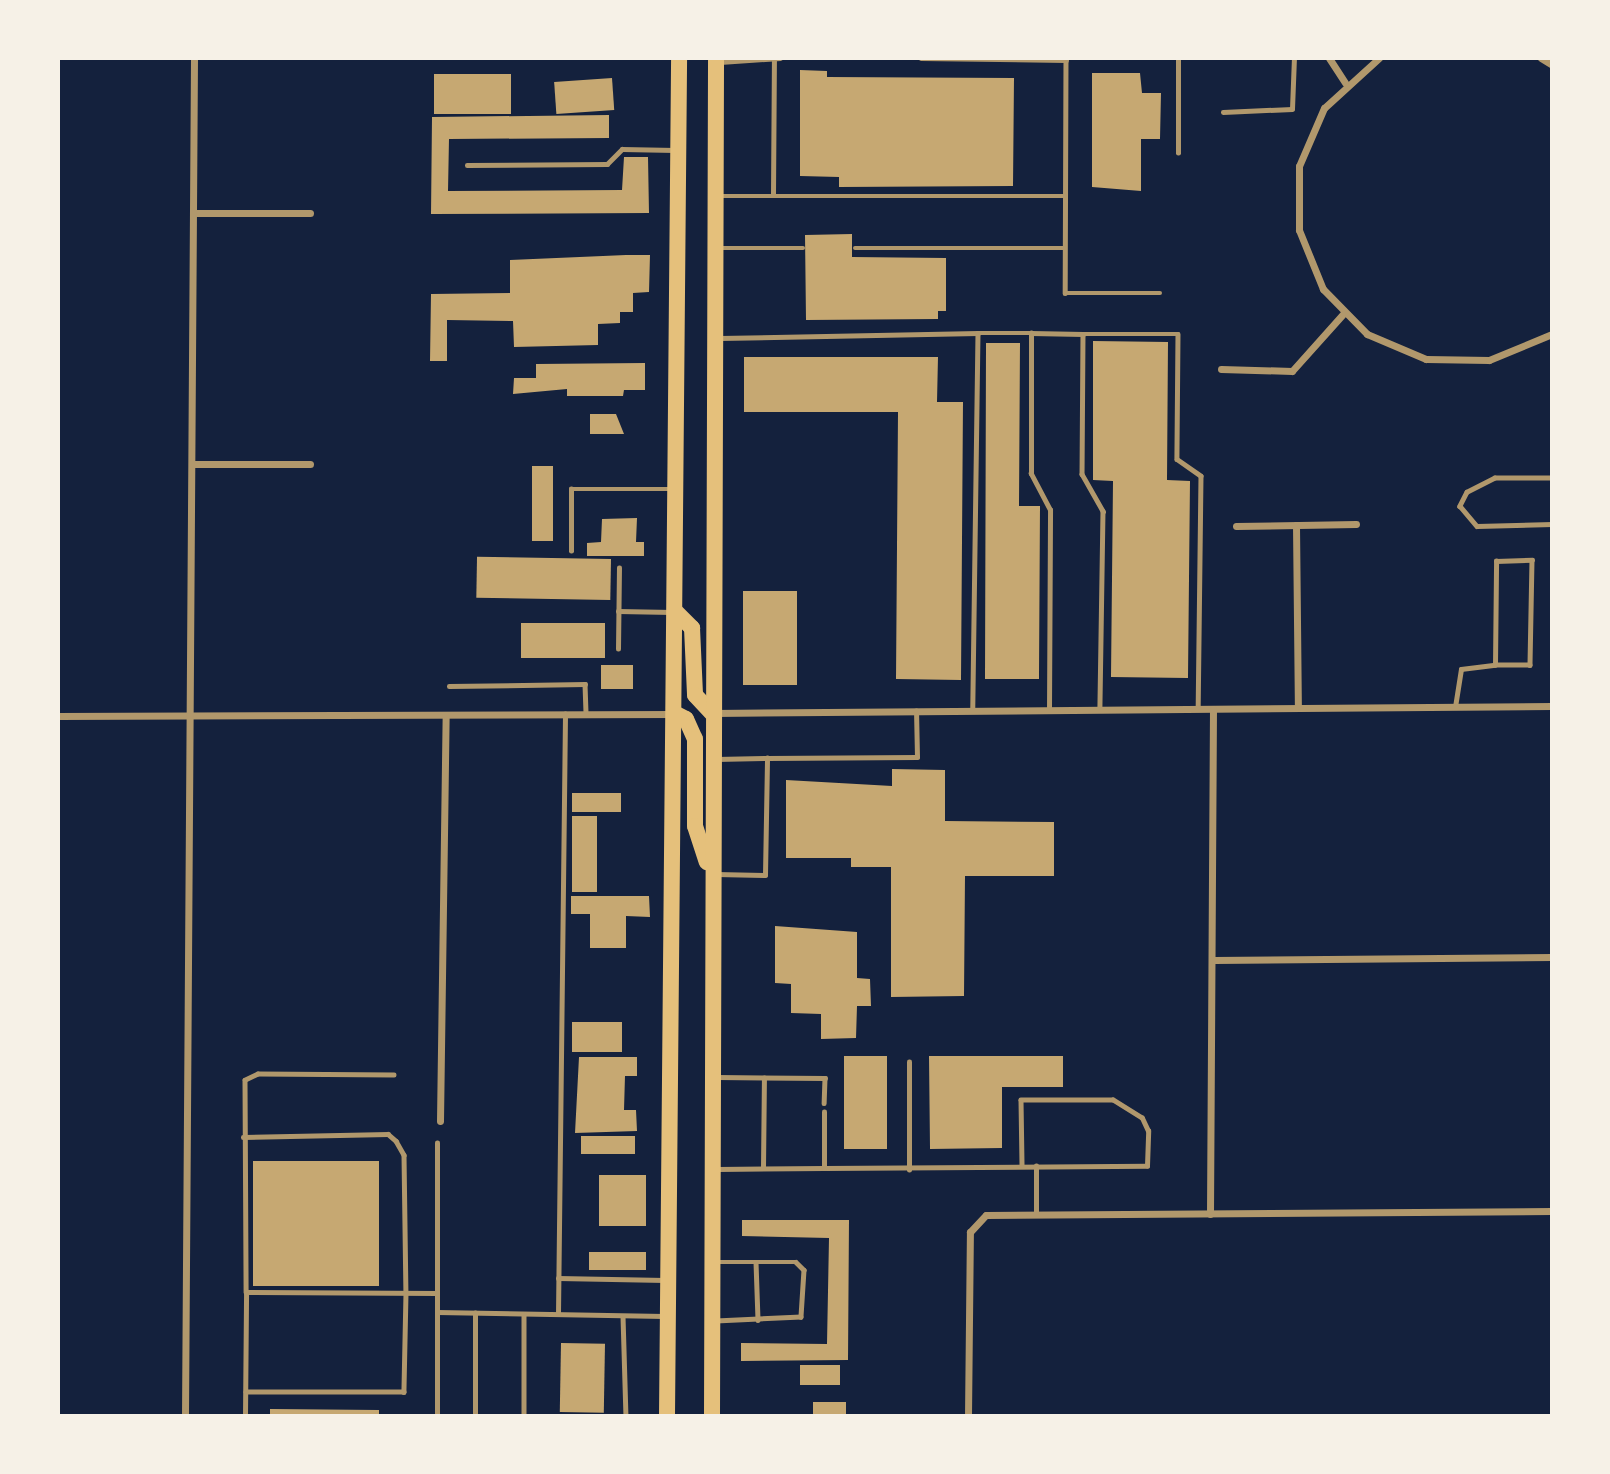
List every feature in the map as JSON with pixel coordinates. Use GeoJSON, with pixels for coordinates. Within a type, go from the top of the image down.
{"type":"FeatureCollection","features":[{"type":"Feature","properties":{"kind":"main road"},"geometry":{"type":"LineString","coordinates":[[667,1416],[677,612],[679,58]]}},
{"type":"Feature","properties":{"kind":"main road"},"geometry":{"type":"LineString","coordinates":[[712,1416],[710,1077],[716,60]]}},
{"type":"Feature","properties":{"kind":"main road"},"geometry":{"type":"LineString","coordinates":[[677,612],[692,628],[695,695],[712,713]]}},
{"type":"Feature","properties":{"kind":"main road"},"geometry":{"type":"LineString","coordinates":[[676,714],[686,719],[695,739],[695,826],[711,874]]}},
{"type":"Feature","properties":{"kind":"street"},"geometry":{"type":"LineString","coordinates":[[186,1416],[194,58]]}},
{"type":"Feature","properties":{"kind":"street"},"geometry":{"type":"LineString","coordinates":[[1329,58],[1345,83]]}},
{"type":"Feature","properties":{"kind":"street"},"geometry":{"type":"LineString","coordinates":[[1379,58],[1345,83],[1309,136],[1296,198],[1308,261],[1343,314],[1395,349],[1457,363],[1520,352],[1552,334]]}},
{"type":"Feature","properties":{"kind":"street"},"geometry":{"type":"LineString","coordinates":[[1541,58],[1552,65]]}},
{"type":"Feature","properties":{"kind":"street"},"geometry":{"type":"LineString","coordinates":[[193,213],[310,213]]}},
{"type":"Feature","properties":{"kind":"street"},"geometry":{"type":"LineString","coordinates":[[1221,369],[1292,371],[1343,314]]}},
{"type":"Feature","properties":{"kind":"street"},"geometry":{"type":"LineString","coordinates":[[192,464],[310,464]]}},
{"type":"Feature","properties":{"kind":"street"},"geometry":{"type":"LineString","coordinates":[[1236,526],[1356,524]]}},
{"type":"Feature","properties":{"kind":"street"},"geometry":{"type":"LineString","coordinates":[[1296,526],[1297,708]]}},
{"type":"Feature","properties":{"kind":"street"},"geometry":{"type":"LineString","coordinates":[[712,713],[1552,706]]}},
{"type":"Feature","properties":{"kind":"street"},"geometry":{"type":"LineString","coordinates":[[1210,1214],[1214,960],[1213,709]]}},
{"type":"Feature","properties":{"kind":"street"},"geometry":{"type":"LineString","coordinates":[[58,716],[676,714]]}},
{"type":"Feature","properties":{"kind":"street"},"geometry":{"type":"LineString","coordinates":[[440,1121],[446,715]]}},
{"type":"Feature","properties":{"kind":"street"},"geometry":{"type":"LineString","coordinates":[[1214,960],[1552,957]]}},
{"type":"Feature","properties":{"kind":"street"},"geometry":{"type":"LineString","coordinates":[[968,1416],[975,1220],[1036,1215],[1552,1211]]}},
{"type":"Feature","properties":{"kind":"lane"},"geometry":{"type":"LineString","coordinates":[[773,194],[774,58]]}},
{"type":"Feature","properties":{"kind":"lane"},"geometry":{"type":"LineString","coordinates":[[716,60],[780,58]]}},
{"type":"Feature","properties":{"kind":"lane"},"geometry":{"type":"LineString","coordinates":[[921,58],[1066,59],[1065,293],[1160,293]]}},
{"type":"Feature","properties":{"kind":"lane"},"geometry":{"type":"LineString","coordinates":[[1178,58],[1178,153]]}},
{"type":"Feature","properties":{"kind":"lane"},"geometry":{"type":"LineString","coordinates":[[1223,112],[1292,109],[1294,58]]}},
{"type":"Feature","properties":{"kind":"lane"},"geometry":{"type":"LineString","coordinates":[[467,165],[607,164],[622,149],[679,150]]}},
{"type":"Feature","properties":{"kind":"lane"},"geometry":{"type":"LineString","coordinates":[[715,196],[1065,196]]}},
{"type":"Feature","properties":{"kind":"lane"},"geometry":{"type":"LineString","coordinates":[[715,248],[803,248]]}},
{"type":"Feature","properties":{"kind":"lane"},"geometry":{"type":"LineString","coordinates":[[855,248],[1065,248]]}},
{"type":"Feature","properties":{"kind":"lane"},"geometry":{"type":"LineString","coordinates":[[973,710],[978,333]]}},
{"type":"Feature","properties":{"kind":"lane"},"geometry":{"type":"LineString","coordinates":[[715,338],[978,333],[1178,334],[1177,458],[1201,477],[1198,709]]}},
{"type":"Feature","properties":{"kind":"lane"},"geometry":{"type":"LineString","coordinates":[[1031,333],[1031,474],[1050,510],[1049,710]]}},
{"type":"Feature","properties":{"kind":"lane"},"geometry":{"type":"LineString","coordinates":[[1083,334],[1082,474],[1103,511],[1100,709]]}},
{"type":"Feature","properties":{"kind":"lane"},"geometry":{"type":"LineString","coordinates":[[1552,478],[1495,478],[1466,492],[1460,506],[1477,526],[1552,524]]}},
{"type":"Feature","properties":{"kind":"lane"},"geometry":{"type":"LineString","coordinates":[[571,551],[571,489],[678,489]]}},
{"type":"Feature","properties":{"kind":"lane"},"geometry":{"type":"LineString","coordinates":[[1455,707],[1461,669],[1530,665],[1532,561],[1496,561],[1495,665]]}},
{"type":"Feature","properties":{"kind":"lane"},"geometry":{"type":"LineString","coordinates":[[618,649],[619,568]]}},
{"type":"Feature","properties":{"kind":"lane"},"geometry":{"type":"LineString","coordinates":[[618,611],[677,612]]}},
{"type":"Feature","properties":{"kind":"lane"},"geometry":{"type":"LineString","coordinates":[[449,686],[585,684],[586,715]]}},
{"type":"Feature","properties":{"kind":"lane"},"geometry":{"type":"LineString","coordinates":[[712,759],[917,757],[916,711]]}},
{"type":"Feature","properties":{"kind":"lane"},"geometry":{"type":"LineString","coordinates":[[558,1314],[565,715]]}},
{"type":"Feature","properties":{"kind":"lane"},"geometry":{"type":"LineString","coordinates":[[711,874],[765,875],[767,758]]}},
{"type":"Feature","properties":{"kind":"lane"},"geometry":{"type":"LineString","coordinates":[[909,1062],[909,1170]]}},
{"type":"Feature","properties":{"kind":"lane"},"geometry":{"type":"LineString","coordinates":[[245,1416],[246,1292],[242,1093],[245,1080],[258,1074],[394,1075]]}},
{"type":"Feature","properties":{"kind":"lane"},"geometry":{"type":"LineString","coordinates":[[710,1077],[825,1079],[824,1103]]}},
{"type":"Feature","properties":{"kind":"lane"},"geometry":{"type":"LineString","coordinates":[[763,1168],[764,1078]]}},
{"type":"Feature","properties":{"kind":"lane"},"geometry":{"type":"LineString","coordinates":[[710,1169],[909,1170],[1022,1166],[1147,1166],[1148,1131],[1142,1118],[1113,1100],[1021,1100],[1022,1166]]}},
{"type":"Feature","properties":{"kind":"lane"},"geometry":{"type":"LineString","coordinates":[[824,1112],[824,1168]]}},
{"type":"Feature","properties":{"kind":"lane"},"geometry":{"type":"LineString","coordinates":[[243,1137],[388,1135],[396,1141],[404,1156],[406,1293],[404,1392],[246,1392]]}},
{"type":"Feature","properties":{"kind":"lane"},"geometry":{"type":"LineString","coordinates":[[437,1143],[437,1416]]}},
{"type":"Feature","properties":{"kind":"lane"},"geometry":{"type":"LineString","coordinates":[[1036,1166],[1036,1215]]}},
{"type":"Feature","properties":{"kind":"lane"},"geometry":{"type":"LineString","coordinates":[[711,1262],[796,1262],[804,1270],[801,1317],[712,1322]]}},
{"type":"Feature","properties":{"kind":"lane"},"geometry":{"type":"LineString","coordinates":[[756,1262],[758,1320]]}},
{"type":"Feature","properties":{"kind":"lane"},"geometry":{"type":"LineString","coordinates":[[558,1278],[670,1280]]}},
{"type":"Feature","properties":{"kind":"lane"},"geometry":{"type":"LineString","coordinates":[[246,1292],[437,1293]]}},
{"type":"Feature","properties":{"kind":"lane"},"geometry":{"type":"LineString","coordinates":[[437,1312],[669,1317]]}},
{"type":"Feature","properties":{"kind":"lane"},"geometry":{"type":"LineString","coordinates":[[475,1312],[475,1416]]}},
{"type":"Feature","properties":{"kind":"lane"},"geometry":{"type":"LineString","coordinates":[[524,1314],[524,1416]]}},
{"type":"Feature","properties":{"kind":"lane"},"geometry":{"type":"LineString","coordinates":[[623,1315],[626,1416]]}},
{"type":"Feature","properties":{"kind":"building"},"geometry":{"type":"Polygon","coordinates":[[[800,70],[827,71],[827,77],[1014,78],[1013,186],[839,187],[839,177],[800,176],[800,70]]]}},
{"type":"Feature","properties":{"kind":"building"},"geometry":{"type":"Polygon","coordinates":[[[1092,73],[1140,73],[1142,93],[1161,93],[1160,139],[1141,139],[1141,191],[1092,187],[1092,73]]]}},
{"type":"Feature","properties":{"kind":"building"},"geometry":{"type":"Polygon","coordinates":[[[434,74],[511,74],[511,114],[434,114],[434,74]]]}},
{"type":"Feature","properties":{"kind":"building"},"geometry":{"type":"Polygon","coordinates":[[[612,78],[614,110],[556,114],[554,82],[612,78]]]}},
{"type":"Feature","properties":{"kind":"building"},"geometry":{"type":"Polygon","coordinates":[[[609,115],[609,138],[449,139],[448,191],[622,190],[624,157],[648,157],[649,213],[431,214],[432,117],[609,115]]]}},
{"type":"Feature","properties":{"kind":"building"},"geometry":{"type":"Polygon","coordinates":[[[852,234],[852,257],[946,258],[946,311],[938,311],[938,319],[806,320],[805,235],[852,234]]]}},
{"type":"Feature","properties":{"kind":"building"},"geometry":{"type":"Polygon","coordinates":[[[650,255],[649,292],[633,293],[633,312],[620,312],[620,323],[598,324],[598,345],[514,347],[513,321],[447,320],[447,361],[430,361],[431,294],[510,293],[510,260],[650,255]]]}},
{"type":"Feature","properties":{"kind":"building"},"geometry":{"type":"Polygon","coordinates":[[[1093,341],[1168,342],[1167,480],[1190,481],[1188,678],[1111,677],[1113,481],[1093,480],[1093,341]]]}},
{"type":"Feature","properties":{"kind":"building"},"geometry":{"type":"Polygon","coordinates":[[[986,343],[1020,343],[1019,506],[1040,506],[1039,679],[985,679],[986,343]]]}},
{"type":"Feature","properties":{"kind":"building"},"geometry":{"type":"Polygon","coordinates":[[[744,357],[938,357],[937,402],[963,402],[961,680],[896,679],[898,412],[744,412],[744,357]]]}},
{"type":"Feature","properties":{"kind":"building"},"geometry":{"type":"Polygon","coordinates":[[[645,363],[645,390],[624,390],[623,396],[567,396],[567,389],[513,394],[514,378],[536,378],[536,364],[645,363]]]}},
{"type":"Feature","properties":{"kind":"building"},"geometry":{"type":"Polygon","coordinates":[[[590,414],[616,414],[624,434],[590,434],[590,414]]]}},
{"type":"Feature","properties":{"kind":"building"},"geometry":{"type":"Polygon","coordinates":[[[532,466],[553,466],[553,541],[532,541],[532,466]]]}},
{"type":"Feature","properties":{"kind":"building"},"geometry":{"type":"Polygon","coordinates":[[[637,518],[636,542],[644,542],[644,556],[587,556],[587,543],[601,542],[602,519],[637,518]]]}},
{"type":"Feature","properties":{"kind":"building"},"geometry":{"type":"Polygon","coordinates":[[[477,557],[611,559],[610,600],[476,598],[477,557]]]}},
{"type":"Feature","properties":{"kind":"building"},"geometry":{"type":"Polygon","coordinates":[[[743,591],[797,591],[797,685],[743,685],[743,591]]]}},
{"type":"Feature","properties":{"kind":"building"},"geometry":{"type":"Polygon","coordinates":[[[521,623],[605,623],[605,658],[521,658],[521,623]]]}},
{"type":"Feature","properties":{"kind":"building"},"geometry":{"type":"Polygon","coordinates":[[[601,665],[633,665],[633,689],[601,689],[601,665]]]}},
{"type":"Feature","properties":{"kind":"building"},"geometry":{"type":"Polygon","coordinates":[[[892,769],[945,770],[945,821],[1054,822],[1054,876],[965,876],[964,996],[891,997],[891,867],[851,867],[851,858],[786,858],[786,780],[892,786],[892,769]]]}},
{"type":"Feature","properties":{"kind":"building"},"geometry":{"type":"Polygon","coordinates":[[[572,793],[621,793],[621,812],[572,812],[572,793]]]}},
{"type":"Feature","properties":{"kind":"building"},"geometry":{"type":"Polygon","coordinates":[[[572,816],[597,816],[597,892],[572,892],[572,816]]]}},
{"type":"Feature","properties":{"kind":"building"},"geometry":{"type":"Polygon","coordinates":[[[571,896],[649,896],[650,917],[626,916],[626,948],[590,948],[590,914],[571,914],[571,896]]]}},
{"type":"Feature","properties":{"kind":"building"},"geometry":{"type":"Polygon","coordinates":[[[775,926],[857,932],[857,978],[870,979],[871,1006],[857,1006],[856,1038],[821,1039],[821,1014],[791,1013],[791,984],[775,983],[775,926]]]}},
{"type":"Feature","properties":{"kind":"building"},"geometry":{"type":"Polygon","coordinates":[[[572,1022],[622,1022],[622,1052],[572,1052],[572,1022]]]}},
{"type":"Feature","properties":{"kind":"building"},"geometry":{"type":"Polygon","coordinates":[[[844,1056],[887,1056],[887,1149],[844,1149],[844,1056]]]}},
{"type":"Feature","properties":{"kind":"building"},"geometry":{"type":"Polygon","coordinates":[[[929,1056],[1063,1056],[1063,1087],[1002,1087],[1002,1148],[930,1149],[929,1056]]]}},
{"type":"Feature","properties":{"kind":"building"},"geometry":{"type":"Polygon","coordinates":[[[579,1057],[637,1057],[637,1076],[625,1076],[624,1110],[636,1110],[637,1131],[575,1133],[579,1057]]]}},
{"type":"Feature","properties":{"kind":"building"},"geometry":{"type":"Polygon","coordinates":[[[581,1136],[635,1136],[635,1154],[581,1154],[581,1136]]]}},
{"type":"Feature","properties":{"kind":"building"},"geometry":{"type":"Polygon","coordinates":[[[253,1161],[379,1161],[379,1286],[253,1286],[253,1161]]]}},
{"type":"Feature","properties":{"kind":"building"},"geometry":{"type":"Polygon","coordinates":[[[599,1175],[646,1175],[646,1226],[599,1226],[599,1175]]]}},
{"type":"Feature","properties":{"kind":"building"},"geometry":{"type":"Polygon","coordinates":[[[742,1220],[849,1220],[848,1360],[741,1361],[741,1343],[827,1344],[829,1238],[742,1236],[742,1220]]]}},
{"type":"Feature","properties":{"kind":"building"},"geometry":{"type":"Polygon","coordinates":[[[589,1252],[646,1252],[646,1270],[589,1270],[589,1252]]]}},
{"type":"Feature","properties":{"kind":"building"},"geometry":{"type":"Polygon","coordinates":[[[561,1343],[605,1344],[604,1413],[560,1412],[561,1343]]]}},
{"type":"Feature","properties":{"kind":"building"},"geometry":{"type":"Polygon","coordinates":[[[800,1365],[840,1365],[840,1385],[800,1385],[800,1365]]]}},
{"type":"Feature","properties":{"kind":"building"},"geometry":{"type":"Polygon","coordinates":[[[813,1402],[846,1402],[846,1416],[813,1416],[813,1402]]]}},
{"type":"Feature","properties":{"kind":"building"},"geometry":{"type":"Polygon","coordinates":[[[270,1409],[379,1410],[379,1416],[270,1416],[270,1409]]]}}]}
